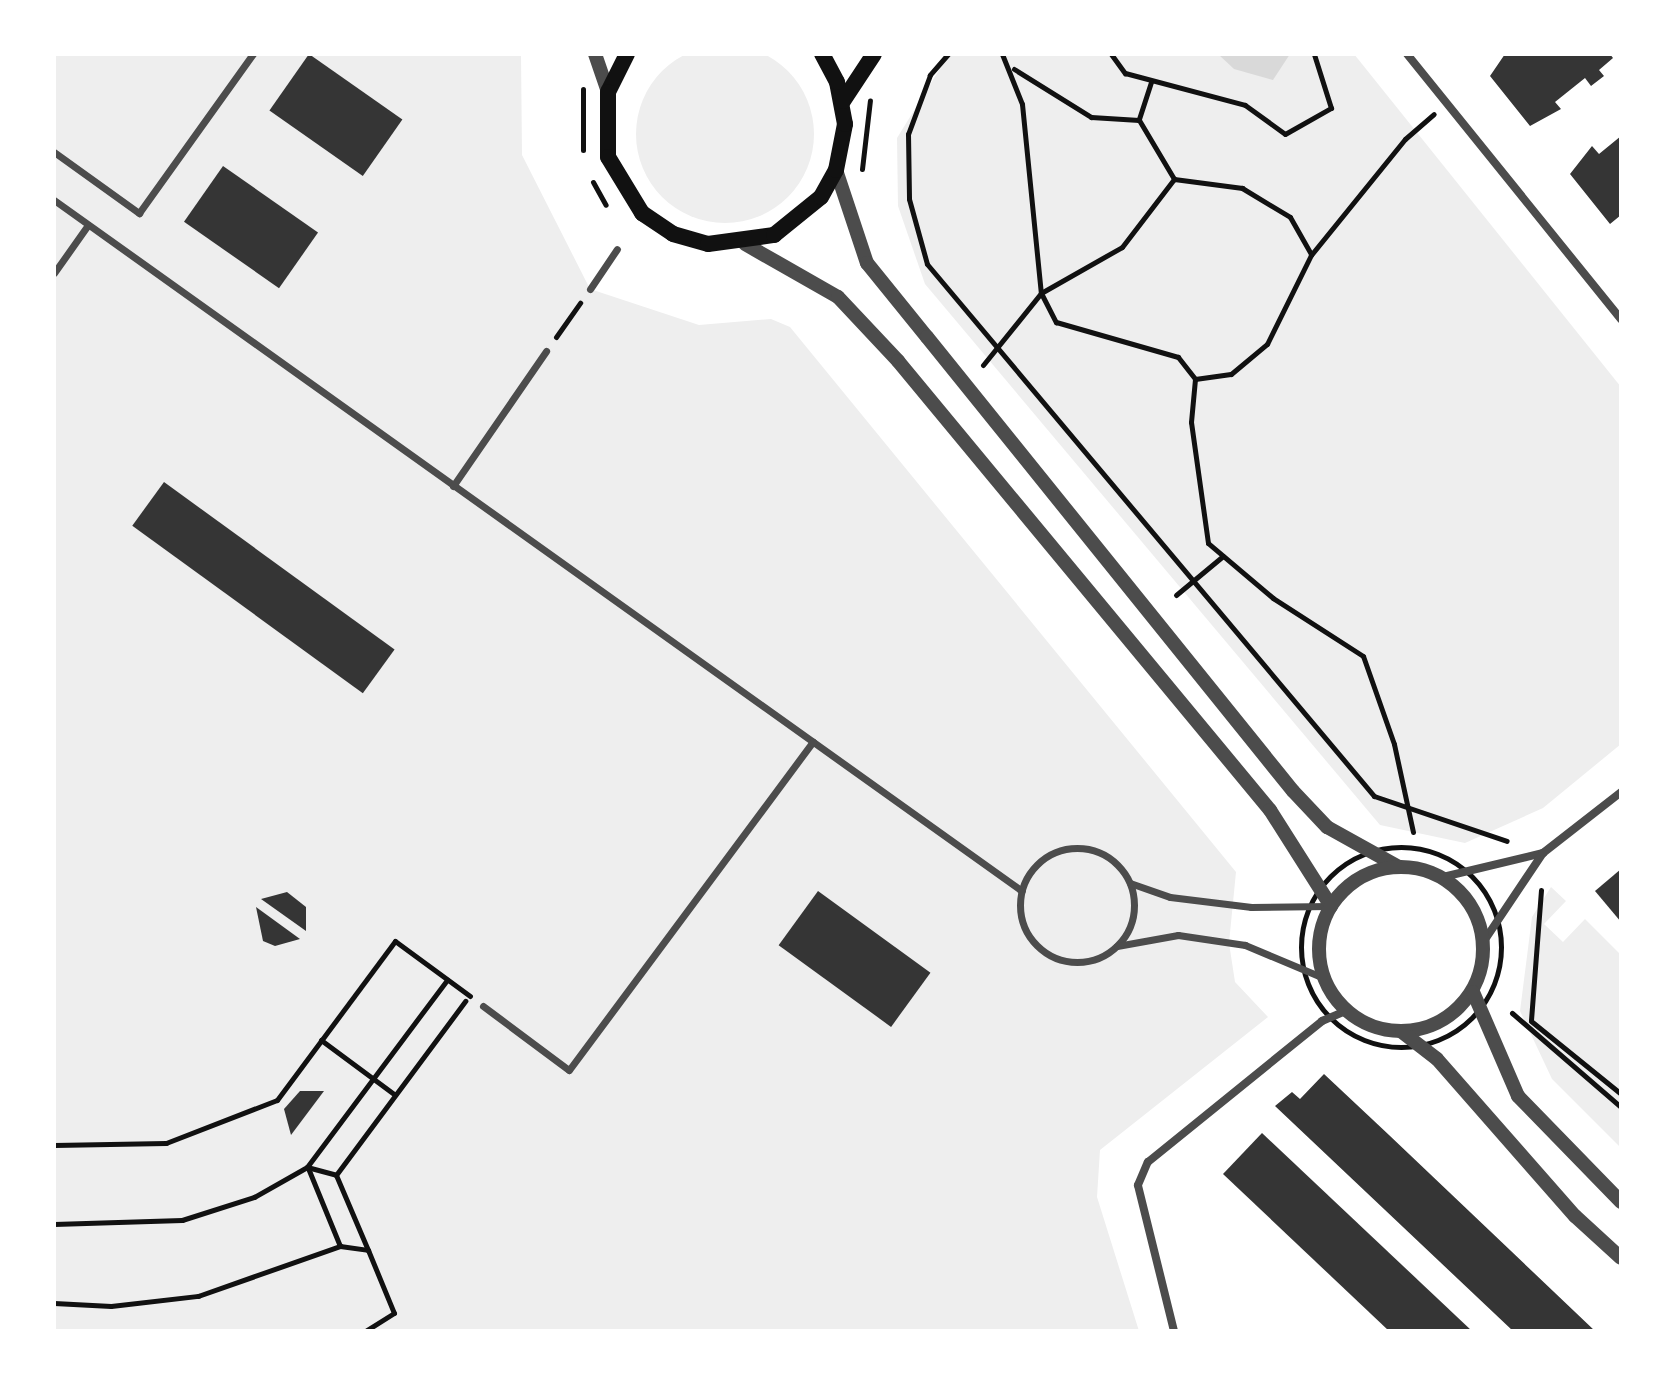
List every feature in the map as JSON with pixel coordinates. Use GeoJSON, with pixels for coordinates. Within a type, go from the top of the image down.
{"type":"FeatureCollection","features":[{"type":"Feature","properties":{"kind":"main road"},"geometry":{"type":"LineString","coordinates":[[627,54],[608,92],[608,157],[642,213],[673,234],[745,244],[800,219],[836,170],[843,101],[874,54]]}},
{"type":"Feature","properties":{"kind":"main road"},"geometry":{"type":"LineString","coordinates":[[822,54],[843,101]]}},
{"type":"Feature","properties":{"kind":"street"},"geometry":{"type":"LineString","coordinates":[[55,154],[139,213],[253,54]]}},
{"type":"Feature","properties":{"kind":"street"},"geometry":{"type":"LineString","coordinates":[[595,54],[608,92]]}},
{"type":"Feature","properties":{"kind":"street"},"geometry":{"type":"LineString","coordinates":[[1407,54],[1621,319]]}},
{"type":"Feature","properties":{"kind":"street"},"geometry":{"type":"LineString","coordinates":[[836,170],[867,263],[1293,791],[1327,827],[1367,852],[1399,867],[1443,877],[1543,853]]}},
{"type":"Feature","properties":{"kind":"street"},"geometry":{"type":"LineString","coordinates":[[54,200],[1022,891]]}},
{"type":"Feature","properties":{"kind":"street"},"geometry":{"type":"LineString","coordinates":[[54,273],[88,225]]}},
{"type":"Feature","properties":{"kind":"street"},"geometry":{"type":"LineString","coordinates":[[745,244],[838,297],[898,361],[1270,810],[1331,906]]}},
{"type":"Feature","properties":{"kind":"street"},"geometry":{"type":"LineString","coordinates":[[590,289],[617,249]]}},
{"type":"Feature","properties":{"kind":"street"},"geometry":{"type":"LineString","coordinates":[[453,486],[546,351]]}},
{"type":"Feature","properties":{"kind":"street"},"geometry":{"type":"LineString","coordinates":[[483,1006],[569,1070],[813,742]]}},
{"type":"Feature","properties":{"kind":"street"},"geometry":{"type":"LineString","coordinates":[[1621,792],[1543,853],[1534,873],[1497,919],[1484,941],[1473,992],[1518,1096],[1621,1202]]}},
{"type":"Feature","properties":{"kind":"street"},"geometry":{"type":"LineString","coordinates":[[1331,906],[1170,897],[1130,883],[1108,856],[1073,848],[1041,861],[1022,891],[1024,927],[1049,955],[1085,961],[1117,946],[1178,935],[1245,945],[1324,978],[1346,1011],[1402,1032],[1419,1045],[1621,1258]]}},
{"type":"Feature","properties":{"kind":"street"},"geometry":{"type":"LineString","coordinates":[[1324,978],[1321,929],[1331,906],[1372,872],[1399,867]]}},
{"type":"Feature","properties":{"kind":"street"},"geometry":{"type":"LineString","coordinates":[[1443,877],[1463,894],[1484,941]]}},
{"type":"Feature","properties":{"kind":"street"},"geometry":{"type":"LineString","coordinates":[[1117,946],[1134,916],[1130,883]]}},
{"type":"Feature","properties":{"kind":"street"},"geometry":{"type":"LineString","coordinates":[[1402,1032],[1443,1021],[1473,992]]}},
{"type":"Feature","properties":{"kind":"street"},"geometry":{"type":"LineString","coordinates":[[1174,1331],[1138,1185],[1148,1162],[1330,1018],[1346,1011]]}},
{"type":"Feature","properties":{"kind":"path"},"geometry":{"type":"LineString","coordinates":[[584,157],[579,113],[595,54]]}},
{"type":"Feature","properties":{"kind":"path"},"geometry":{"type":"LineString","coordinates":[[948,54],[930,75],[908,134],[909,199],[927,264],[1374,796],[1499,835],[1523,856]]}},
{"type":"Feature","properties":{"kind":"path"},"geometry":{"type":"LineString","coordinates":[[1002,54],[1013,68],[1091,117],[1139,120]]}},
{"type":"Feature","properties":{"kind":"path"},"geometry":{"type":"LineString","coordinates":[[1111,54],[1125,73],[1245,105],[1285,134],[1331,108],[1314,54]]}},
{"type":"Feature","properties":{"kind":"path"},"geometry":{"type":"LineString","coordinates":[[1013,68],[1037,202],[1041,293],[1056,322],[1178,357],[1195,379],[1191,422],[1208,543],[1363,656],[1410,807],[1413,832]]}},
{"type":"Feature","properties":{"kind":"path"},"geometry":{"type":"LineString","coordinates":[[846,202],[870,138],[863,70]]}},
{"type":"Feature","properties":{"kind":"path"},"geometry":{"type":"LineString","coordinates":[[1151,82],[1139,120],[1174,179]]}},
{"type":"Feature","properties":{"kind":"path"},"geometry":{"type":"LineString","coordinates":[[1195,379],[1231,374],[1267,344],[1311,255],[1405,139],[1447,103]]}},
{"type":"Feature","properties":{"kind":"path"},"geometry":{"type":"LineString","coordinates":[[588,172],[613,214]]}},
{"type":"Feature","properties":{"kind":"path"},"geometry":{"type":"LineString","coordinates":[[983,365],[1041,293],[1122,247],[1174,179]]}},
{"type":"Feature","properties":{"kind":"path"},"geometry":{"type":"LineString","coordinates":[[1174,179],[1242,188],[1290,217],[1311,255]]}},
{"type":"Feature","properties":{"kind":"path"},"geometry":{"type":"LineString","coordinates":[[546,351],[590,289]]}},
{"type":"Feature","properties":{"kind":"path"},"geometry":{"type":"LineString","coordinates":[[1176,595],[1223,556]]}},
{"type":"Feature","properties":{"kind":"path"},"geometry":{"type":"LineString","coordinates":[[1419,847],[1467,871],[1497,919],[1499,971],[1479,1009],[1451,1034],[1419,1045],[1379,1045],[1330,1018],[1302,967],[1309,907],[1321,887],[1367,852],[1419,847]]}},
{"type":"Feature","properties":{"kind":"path"},"geometry":{"type":"LineString","coordinates":[[1534,873],[1542,885],[1531,1021],[1621,1094]]}},
{"type":"Feature","properties":{"kind":"path"},"geometry":{"type":"LineString","coordinates":[[54,1145],[140,1147],[223,1125],[277,1100],[395,941],[483,1006]]}},
{"type":"Feature","properties":{"kind":"path"},"geometry":{"type":"LineString","coordinates":[[54,1224],[182,1220],[254,1197],[307,1167],[447,980]]}},
{"type":"Feature","properties":{"kind":"path"},"geometry":{"type":"LineString","coordinates":[[336,1175],[469,995]]}},
{"type":"Feature","properties":{"kind":"path"},"geometry":{"type":"LineString","coordinates":[[1512,1013],[1621,1107]]}},
{"type":"Feature","properties":{"kind":"path"},"geometry":{"type":"LineString","coordinates":[[321,1040],[395,1095]]}},
{"type":"Feature","properties":{"kind":"path"},"geometry":{"type":"LineString","coordinates":[[307,1167],[336,1175]]}},
{"type":"Feature","properties":{"kind":"path"},"geometry":{"type":"LineString","coordinates":[[307,1167],[340,1246]]}},
{"type":"Feature","properties":{"kind":"path"},"geometry":{"type":"LineString","coordinates":[[336,1175],[394,1313],[365,1331]]}},
{"type":"Feature","properties":{"kind":"path"},"geometry":{"type":"LineString","coordinates":[[54,1303],[111,1306],[198,1296],[340,1246],[368,1250]]}},
{"type":"Feature","properties":{"kind":"shaded area"},"geometry":{"type":"Polygon","coordinates":[[[725,45],[759,52],[788,71],[807,100],[814,134],[807,168],[788,197],[759,216],[725,223],[691,216],[662,197],[643,168],[636,134],[643,100],[662,71],[691,52],[725,45]]]}},
{"type":"Feature","properties":{"kind":"shaded area"},"geometry":{"type":"Polygon","coordinates":[[[54,54],[521,54],[522,155],[590,289],[699,325],[771,319],[790,327],[1236,872],[1229,943],[1235,982],[1268,1017],[1100,1150],[1097,1197],[1139,1331],[54,1331],[54,54]]]}},
{"type":"Feature","properties":{"kind":"shaded area"},"geometry":{"type":"Polygon","coordinates":[[[949,54],[1354,54],[1621,387],[1621,744],[1543,808],[1465,843],[1380,825],[925,284],[898,206],[897,138],[949,54]]]}},
{"type":"Feature","properties":{"kind":"shaded area"},"geometry":{"type":"Polygon","coordinates":[[[1218,54],[1290,54],[1273,80],[1234,69],[1218,54]]]}},
{"type":"Feature","properties":{"kind":"shaded area"},"geometry":{"type":"Polygon","coordinates":[[[1551,887],[1566,901],[1544,924],[1563,942],[1585,919],[1621,955],[1621,1148],[1552,1079],[1520,1011],[1532,917],[1551,887]]]}},
{"type":"Feature","properties":{"kind":"building"},"geometry":{"type":"Polygon","coordinates":[[[309,54],[402,119],[363,176],[269,111],[309,54]]]}},
{"type":"Feature","properties":{"kind":"building"},"geometry":{"type":"Polygon","coordinates":[[[1505,54],[1610,54],[1613,58],[1599,70],[1604,76],[1591,86],[1585,78],[1555,102],[1561,109],[1530,126],[1490,76],[1505,54]]]}},
{"type":"Feature","properties":{"kind":"building"},"geometry":{"type":"Polygon","coordinates":[[[1621,136],[1621,215],[1610,224],[1570,174],[1592,146],[1599,154],[1621,136]]]}},
{"type":"Feature","properties":{"kind":"building"},"geometry":{"type":"Polygon","coordinates":[[[223,166],[318,233],[279,288],[184,222],[223,166]]]}},
{"type":"Feature","properties":{"kind":"building"},"geometry":{"type":"Polygon","coordinates":[[[164,482],[395,650],[363,693],[132,526],[164,482]]]}},
{"type":"Feature","properties":{"kind":"building"},"geometry":{"type":"Polygon","coordinates":[[[1621,869],[1621,922],[1595,891],[1621,869]]]}},
{"type":"Feature","properties":{"kind":"building"},"geometry":{"type":"Polygon","coordinates":[[[818,891],[930,973],[891,1027],[779,945],[818,891]]]}},
{"type":"Feature","properties":{"kind":"building"},"geometry":{"type":"Polygon","coordinates":[[[287,892],[306,907],[306,931],[261,899],[287,892]]]}},
{"type":"Feature","properties":{"kind":"building"},"geometry":{"type":"Polygon","coordinates":[[[256,907],[300,939],[275,946],[263,941],[256,907]]]}},
{"type":"Feature","properties":{"kind":"building"},"geometry":{"type":"Polygon","coordinates":[[[1324,1074],[1595,1331],[1513,1331],[1275,1106],[1292,1092],[1300,1099],[1324,1074]]]}},
{"type":"Feature","properties":{"kind":"building"},"geometry":{"type":"Polygon","coordinates":[[[300,1091],[324,1091],[291,1135],[284,1109],[300,1091]]]}},
{"type":"Feature","properties":{"kind":"building"},"geometry":{"type":"Polygon","coordinates":[[[1262,1133],[1472,1331],[1389,1331],[1223,1174],[1262,1133]]]}}]}
